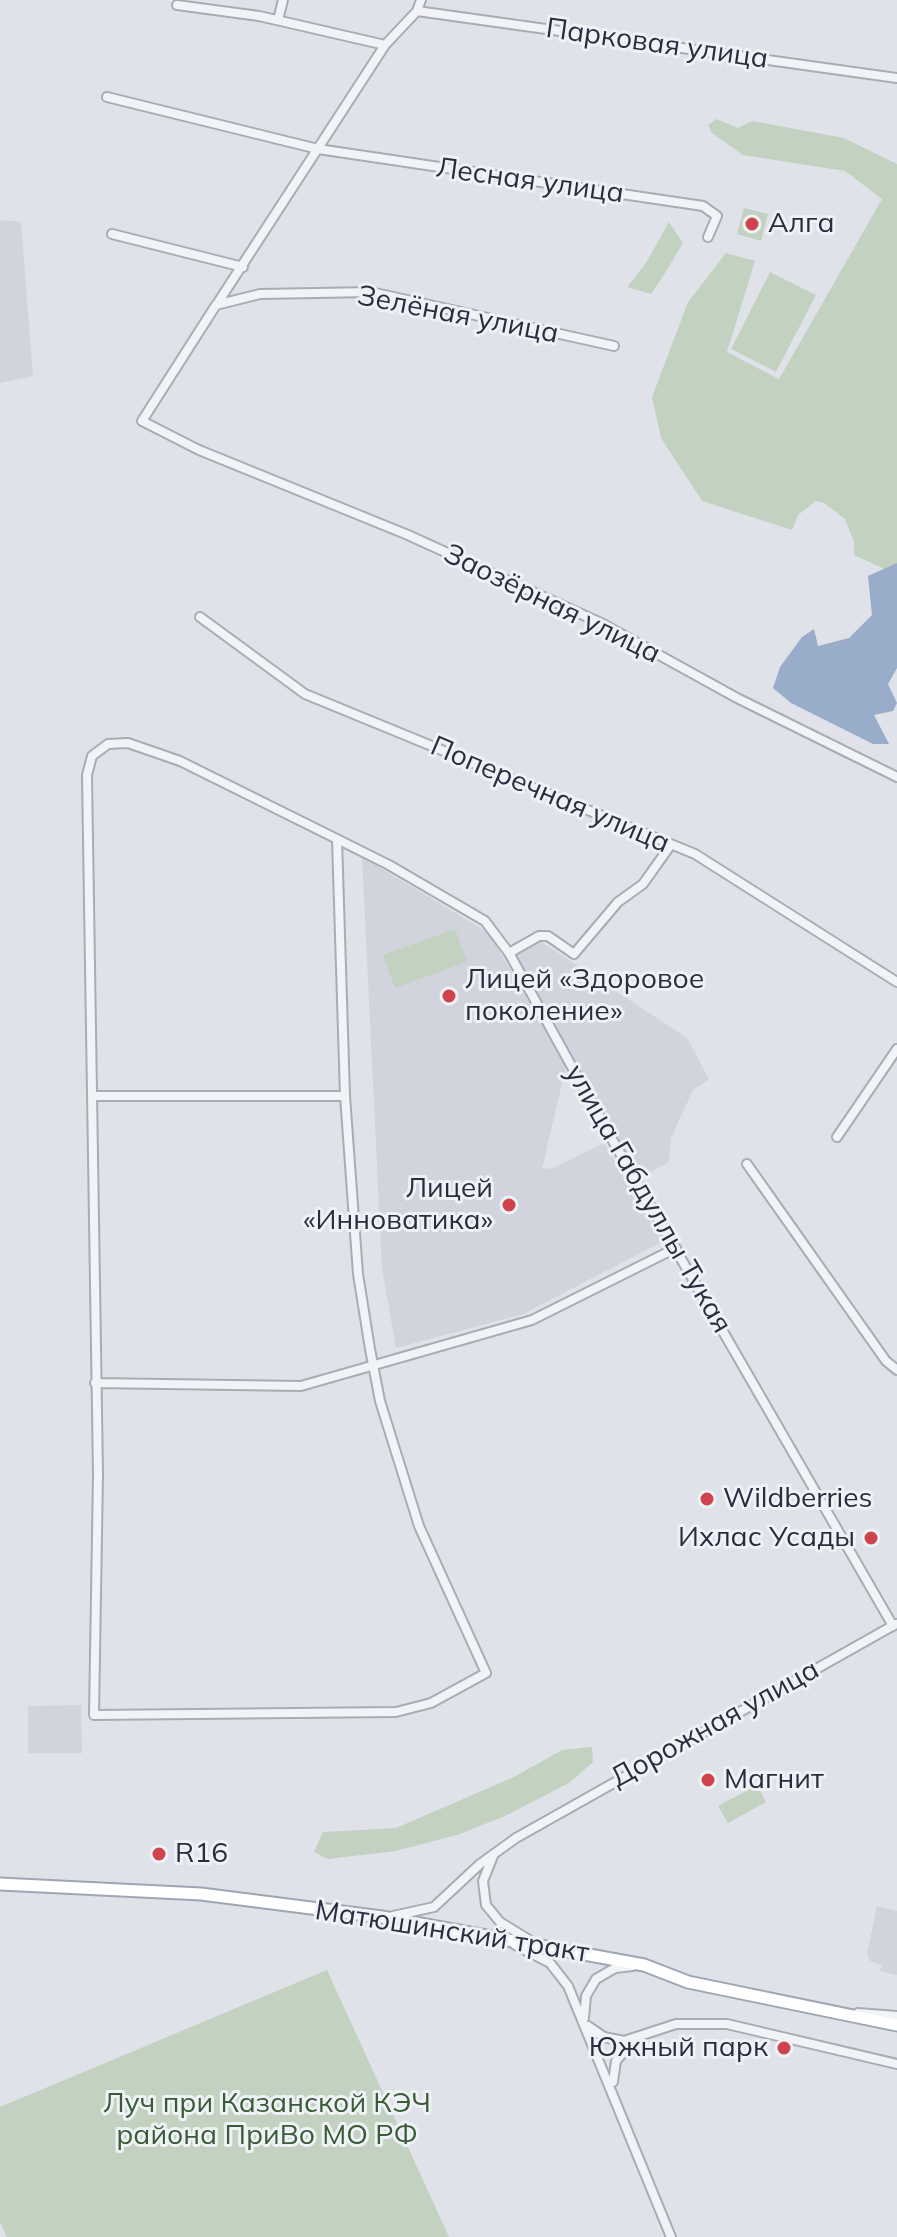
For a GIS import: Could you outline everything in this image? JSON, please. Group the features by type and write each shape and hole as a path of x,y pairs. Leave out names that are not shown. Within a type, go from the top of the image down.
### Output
{"main road":[{"name":"Матюшинский тракт","path":"0,1884 201,1894 382,1917 644,1965 688,1982 847,2012 897,2025"}],"street":[{"path":"278,20 283,0"},
{"path":"216,305 385,45 417,11 421,0"},
{"path":"177,5 278,20 385,45"},
{"name":"Парковая улица","path":"417,11 897,78"},
{"path":"107,97 318,149"},
{"name":"Лесная улица","path":"318,149 703,206 717,216 708,237"},
{"path":"112,234 243,267"},
{"name":"Зелёная улица","path":"216,305 260,294 371,292 614,346"},
{"name":"Заозёрная улица","path":"216,305 142,421 199,450 408,535 603,624 737,698 897,777"},
{"name":"Поперечная улица","path":"200,617 305,694 695,854 897,982"},
{"name":"улица Габдуллы Тукая","path":"94,1096 87,775 92,756 108,744 128,743 154,750 337,839 485,921 509,953 895,1625"},
{"path":"337,839 345,1096 358,1274 373,1367 380,1401 419,1526 486,1673 431,1703 396,1712 94,1715 98,1474 94,1096 345,1096"},
{"path":"509,953 539,936 548,936 574,954 618,902 643,884 670,846"},
{"path":"837,1137 897,1049"},
{"path":"747,1164 886,1361 897,1370"},
{"path":"95,1383 301,1386 532,1320 676,1248"},
{"name":"Дорожная улица","path":"382,1917 434,1907 494,1854 535,1827 612,1780 895,1625"},
{"path":"494,1854 483,1881 486,1905 500,1922 535,1944"},
{"path":"500,1938 541,1957 557,1970 613,2089 671,2237"},
{"path":"584,2023 586,1996 596,1979 615,1968 644,1965"},
{"path":"847,2012 897,2016"},
{"path":"584,2023 604,2037 635,2039 676,2024 710,2022 897,2064"},
{"path":"613,2089 616,2061 635,2039"}],"shaded area":[{"path":"0,220 21,222 33,376 0,383"},
{"path":"362,857 489,933 566,1066 542,1169 553,1168 604,1143 662,1242 523,1314 396,1348 382,1269"},
{"path":"540,941 687,1038 709,1079 693,1090 671,1138 669,1162 640,1178 515,955"},
{"path":"81,1705 82,1753 28,1753 28,1706"},
{"path":"877,1906 897,1911 897,1975 880,1971 882,1965 870,1961 867,1954"}],"green space":[{"path":"716,119 738,128 752,121 844,138 897,164 897,570 893,573 854,555 854,542 845,519 824,503 816,501 798,515 792,530 702,501 661,438 652,397 688,302 726,253 755,261 727,352 779,379 882,199 845,171 743,155 712,133 708,125"},
{"name":"Алга","path":"744,208 768,214 761,241 737,234"},
{"path":"669,222 683,243 667,270 651,294 627,287 646,263"},
{"path":"770,272 816,295 776,372 731,349"},
{"path":"455,929 467,962 395,988 383,955"},
{"path":"592,1747 593,1762 569,1783 505,1816 457,1835 395,1851 328,1859 314,1852 323,1832 396,1828 514,1777 562,1750"},
{"path":"757,1785 766,1802 728,1823 718,1806"},
{"name":"Луч при Казанской КЭЧ района ПриВо МО РФ","path":"327,1970 449,2237 7,2237 0,2222 0,2107"}],"water":[{"path":"897,563 897,668 888,684 897,703 893,711 874,715 889,744 873,744 791,703 773,688 780,667 802,637 814,629 818,646 849,638 872,615 868,576"}],"place":[{"name":"Алга","path":"752,224"},
{"name":"Лицей «Здоровое поколение»","path":"449,996"},
{"name":"Лицей «Инноватика»","path":"509,1205"},
{"name":"Wildberries","path":"707,1499"},
{"name":"Ихлас Усады","path":"871,1538"},
{"name":"Магнит","path":"708,1780"},
{"name":"R16","path":"159,1854"},
{"name":"Южный парк","path":"784,2048"}]}
